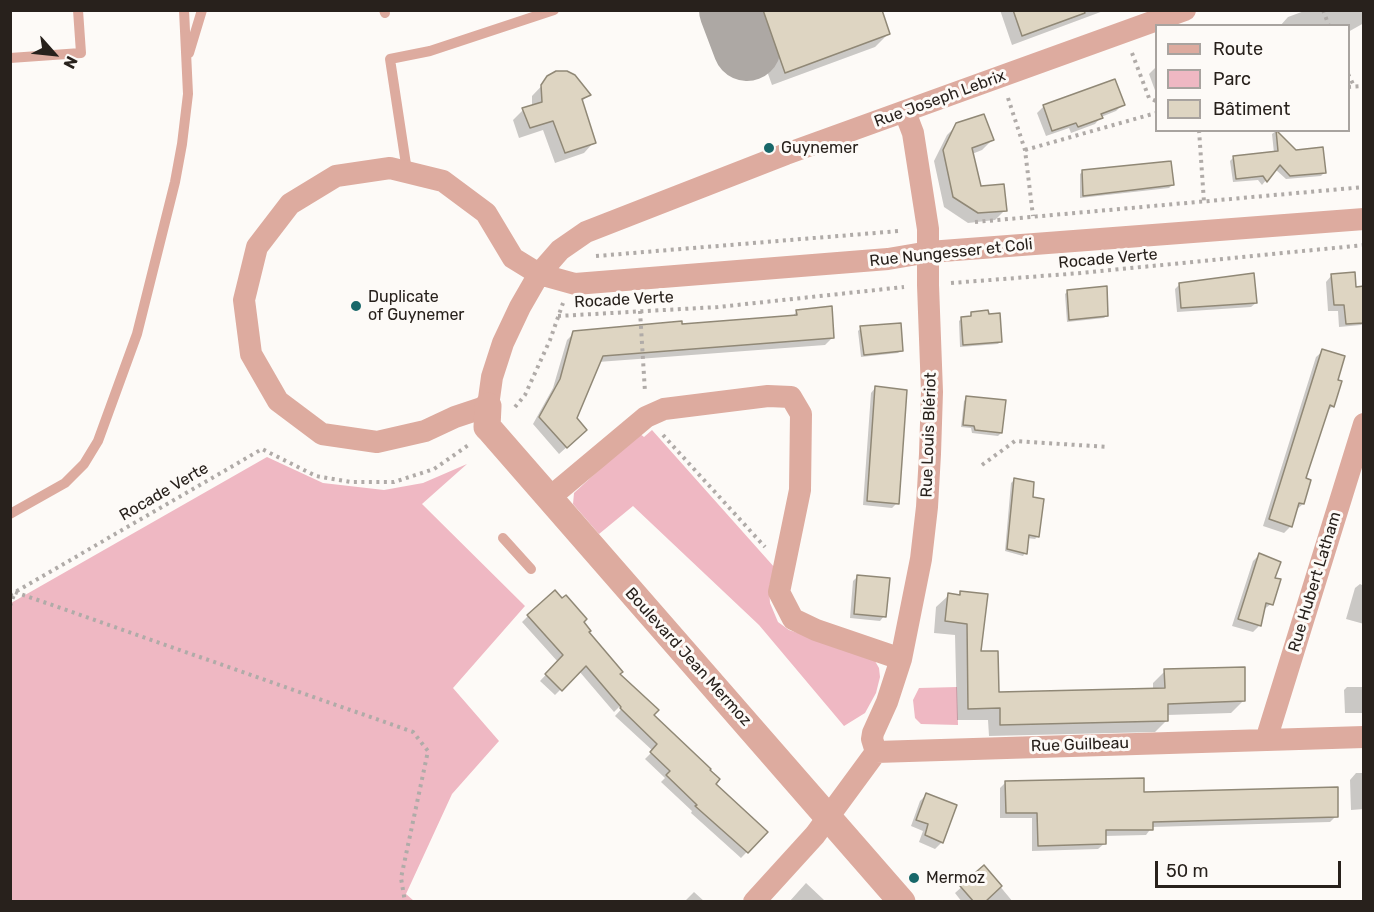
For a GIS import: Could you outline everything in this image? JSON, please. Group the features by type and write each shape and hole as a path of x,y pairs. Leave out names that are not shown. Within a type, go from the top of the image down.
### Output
{"street":[{"name":"Rue Joseph Lebrix","path":"489,419 492,377 520,307 539,274 561,250 586,232 786,154 1185,10"},
{"name":"Rue Louis Blériot","path":"876,752 872,739 873,733 887,702 901,659 921,559 927,507 932,392 928,228 913,133 905,112"},
{"name":"Rue Nungesser et Coli","path":"489,419 455,417 426,431 377,442 322,434 278,401 251,354 244,300 257,248 290,204 336,176 390,168 443,181 486,213 513,258 539,274 575,284 894,259 929,252 1364,219"},
{"path":"548,499 646,417 664,409 768,396 791,397 801,414 800,490 779,592 793,619 816,630 901,659"},
{"name":"Boulevard Jean Mermoz","path":"489,419 548,499 829,816 902,902"},
{"name":"Rue Hubert Latham","path":"1266,740 1364,424"},
{"name":"Rue Guilbeau","path":"876,752 1364,737"},
{"path":"754,902 815,835 876,752"}],"lane":[{"path":"10,58 81,53 78,10"},
{"path":"10,514 65,483 84,464 98,441 136,334 175,182 182,144 188,94 184,10"},
{"path":"186,61 202,10"},
{"path":"407,171 390,59 430,51 554,10"},
{"path":"503,538 531,569"}],"path":[{"path":"1124,33 1149,98 1155,101"},
{"path":"1002,77 1025,150 1033,216"},
{"path":"1351,87 1364,86"},
{"path":"1025,150 1155,113"},
{"path":"1199,132 1204,201"},
{"name":"Rocade Verte","path":"13,594 262,449 316,476 351,482 394,482 434,469 489,419 503,421 525,395 550,340 558,316 718,307 928,289 1364,245"},
{"path":"640,311 646,417 783,567"},
{"path":"982,465 1015,441 1108,447"},
{"path":"10,606 13,594 413,732 429,751 401,878 405,902"}],"green space":[{"path":"652,430 775,568 769,587 770,603 778,622 789,630 875,661 880,677 876,693 865,713 844,726 759,625 633,506 599,534 573,504 574,493 639,433 644,437"},
{"path":"267,457 323,483 384,490 423,483 467,464 422,504 525,606 453,688 499,741 452,794 406,894 414,901 11,901 11,603"},
{"path":"957,687 958,725 921,724 915,718 913,700 919,688"}],"building":[{"path":"763,10 882,10 890,34 785,73"},
{"path":"1013,10 1084,10 1085,13 1022,36"},
{"path":"556,71 567,71 575,75 591,95 582,99 596,143 565,153 553,121 530,128 522,108 542,102 541,85 547,76"},
{"path":"1115,79 1125,105 1101,114 1103,118 1078,127 1076,123 1052,131 1043,105"},
{"path":"984,114 994,140 972,148 981,186 1004,184 1007,211 978,213 953,197 943,150 956,123"},
{"path":"1276,132 1296,150 1323,147 1326,173 1290,176 1280,165 1267,182 1263,176 1236,179 1233,156 1278,151"},
{"path":"1171,161 1174,185 1083,196 1082,170"},
{"path":"1355,272 1356,287 1364,286 1364,323 1346,324 1344,305 1334,305 1331,274"},
{"path":"1254,273 1257,303 1181,308 1179,283"},
{"path":"1107,286 1108,316 1069,320 1067,290"},
{"path":"832,306 834,338 603,356 577,418 587,430 567,448 539,417 560,379 573,331 682,321 682,324 797,315 796,310"},
{"path":"988,310 989,314 1000,313 1002,342 963,345 961,317 971,316 971,312"},
{"path":"901,323 903,351 864,355 860,326"},
{"path":"1322,349 1345,356 1338,380 1342,381 1334,407 1330,405 1306,478 1311,480 1304,504 1299,503 1292,527 1269,519"},
{"path":"875,386 907,390 899,504 867,501"},
{"path":"966,396 1006,400 1002,433 975,430 974,426 963,425"},
{"path":"1014,478 1034,482 1033,497 1044,499 1039,537 1029,535 1027,554 1007,549"},
{"path":"1259,553 1281,562 1275,578 1281,579 1273,605 1266,603 1261,626 1238,619"},
{"path":"857,575 890,578 886,617 854,614"},
{"path":"555,590 562,598 566,595 587,619 584,622 591,631 589,632 623,672 620,674 659,710 654,715 720,779 716,784 768,832 748,853 695,806 697,805 666,775 670,771 650,752 657,744 620,708 586,666 562,691 545,674 563,655 527,615"},
{"path":"960,591 988,594 981,651 998,651 999,692 1165,688 1164,669 1245,667 1245,701 1168,704 1168,721 1000,725 1000,708 968,709 967,624 945,621 948,593 960,595"},
{"path":"1144,778 1144,792 1338,787 1338,817 1153,822 1153,830 1106,830 1106,844 1038,846 1037,813 1006,813 1005,781"},
{"path":"926,793 957,805 943,843 925,835 928,824 916,820"},
{"path":"984,865 1002,886 985,902 974,902 960,886"}],"taxiway":[{"path":"733,10 747,47"}],"place":[{"name":"Guynemer","path":"769,148"},
{"name":"Duplicate of Guynemer","path":"356,306"},
{"name":"Mermoz","path":"914,878"}]}
